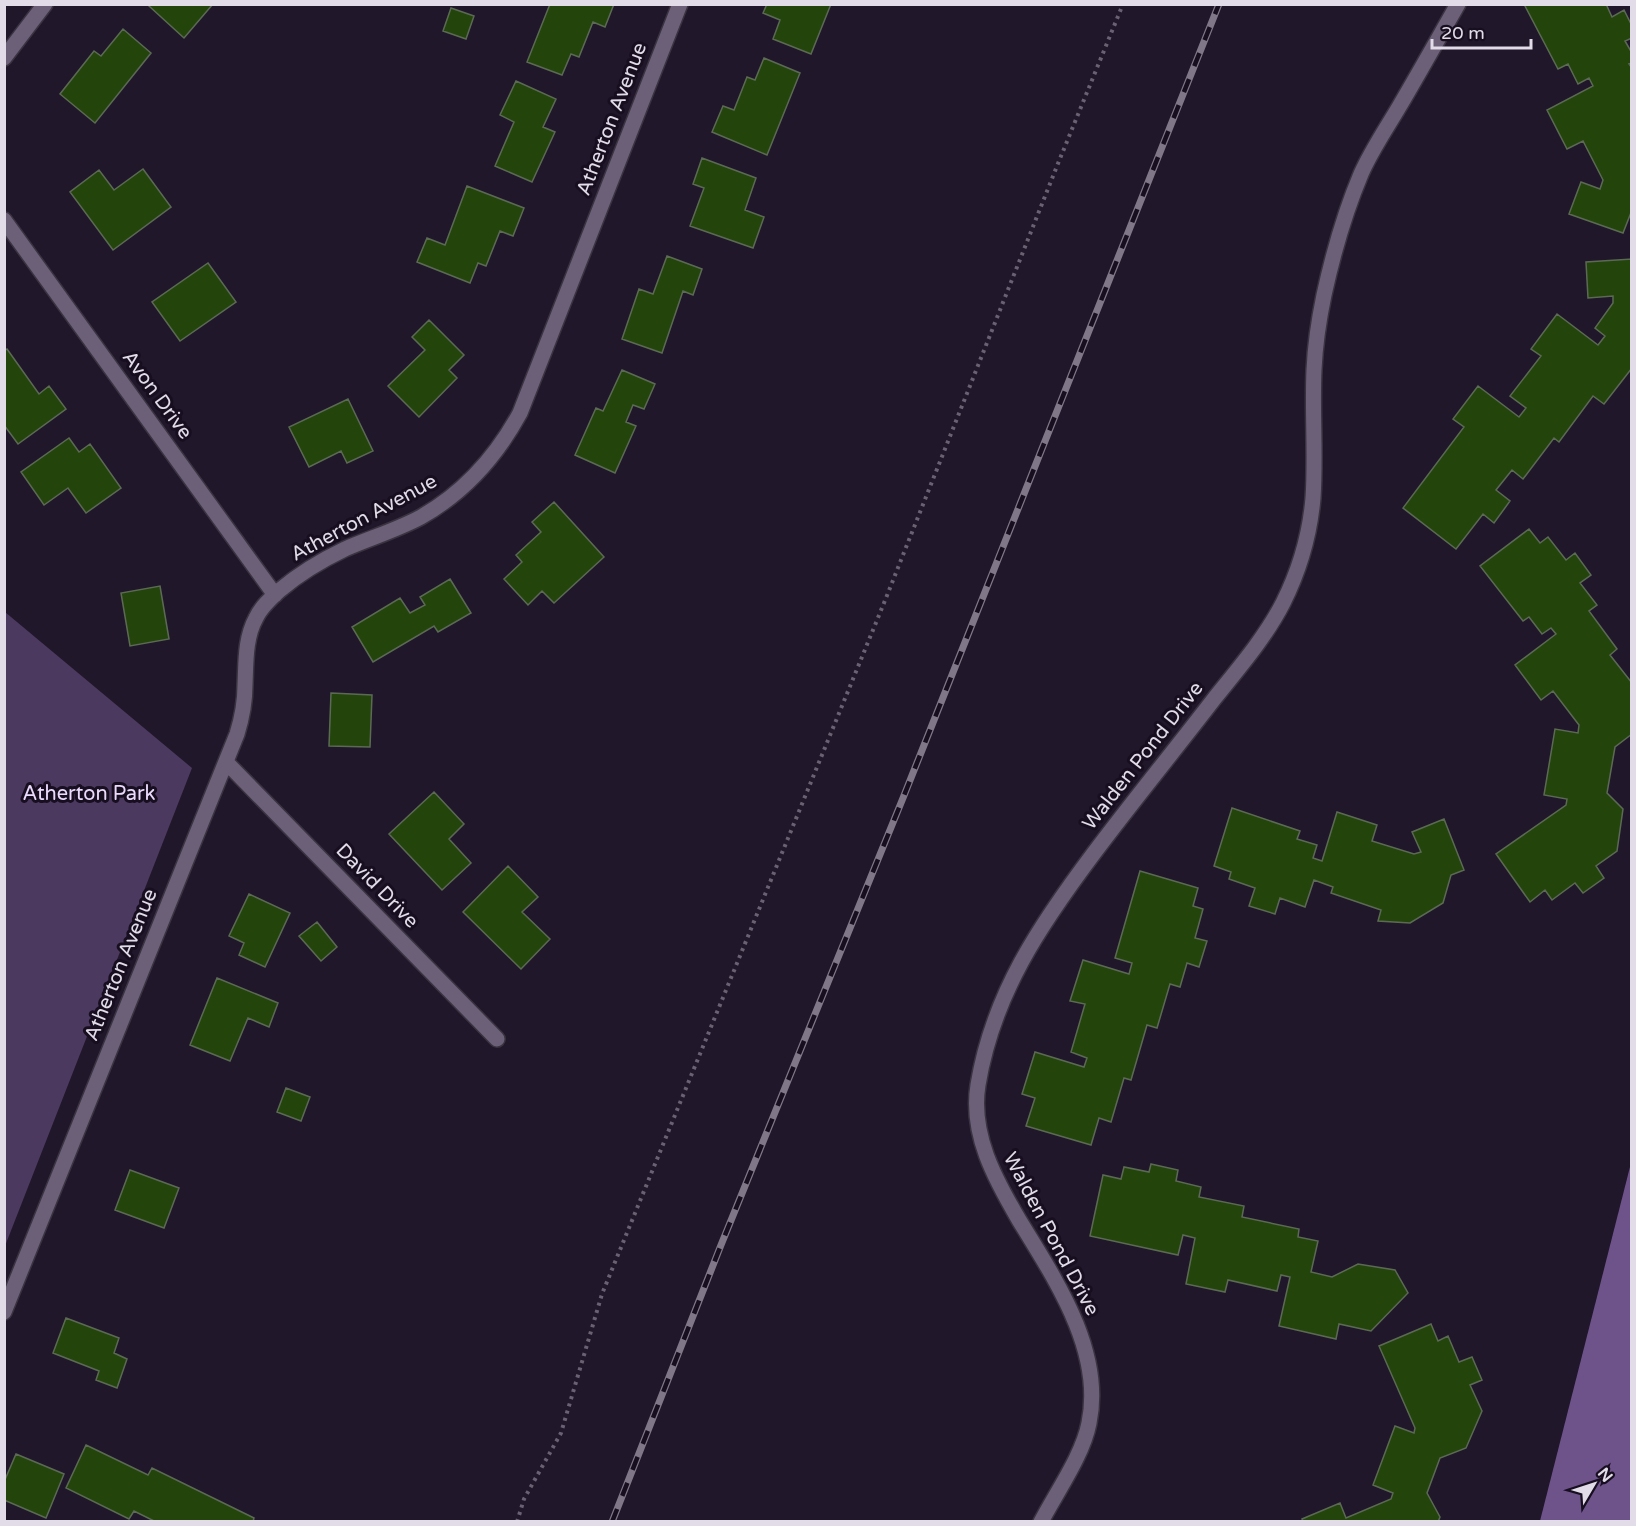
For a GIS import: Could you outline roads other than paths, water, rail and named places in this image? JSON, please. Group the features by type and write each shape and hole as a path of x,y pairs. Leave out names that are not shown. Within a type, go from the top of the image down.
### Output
{"street":[{"path":"4,58 45,4"},
{"name":"Atherton Avenue","path":"4,1312 242,718 244,667 249,636 255,619 262,608 290,582 324,560 404,525 438,506 468,483 498,450 520,413 680,4"},
{"name":"Walden Pond Drive","path":"1041,1521 1080,1450 1089,1424 1092,1397 1088,1360 1076,1324 1058,1284 1003,1192 986,1155 976,1121 977,1089 985,1053 996,1016 1027,948 1066,890 1109,833 1256,646 1283,603 1302,554 1309,527 1313,496 1314,368 1324,297 1342,227 1363,171 1458,4"},
{"name":"Avon Drive","path":"4,220 275,595"},
{"name":"David Drive","path":"226,762 497,1040"}],"railway":[{"path":"612,1522 1219,4"}],"park label":[{"name":"Atherton Park","path":"89,794"}]}
